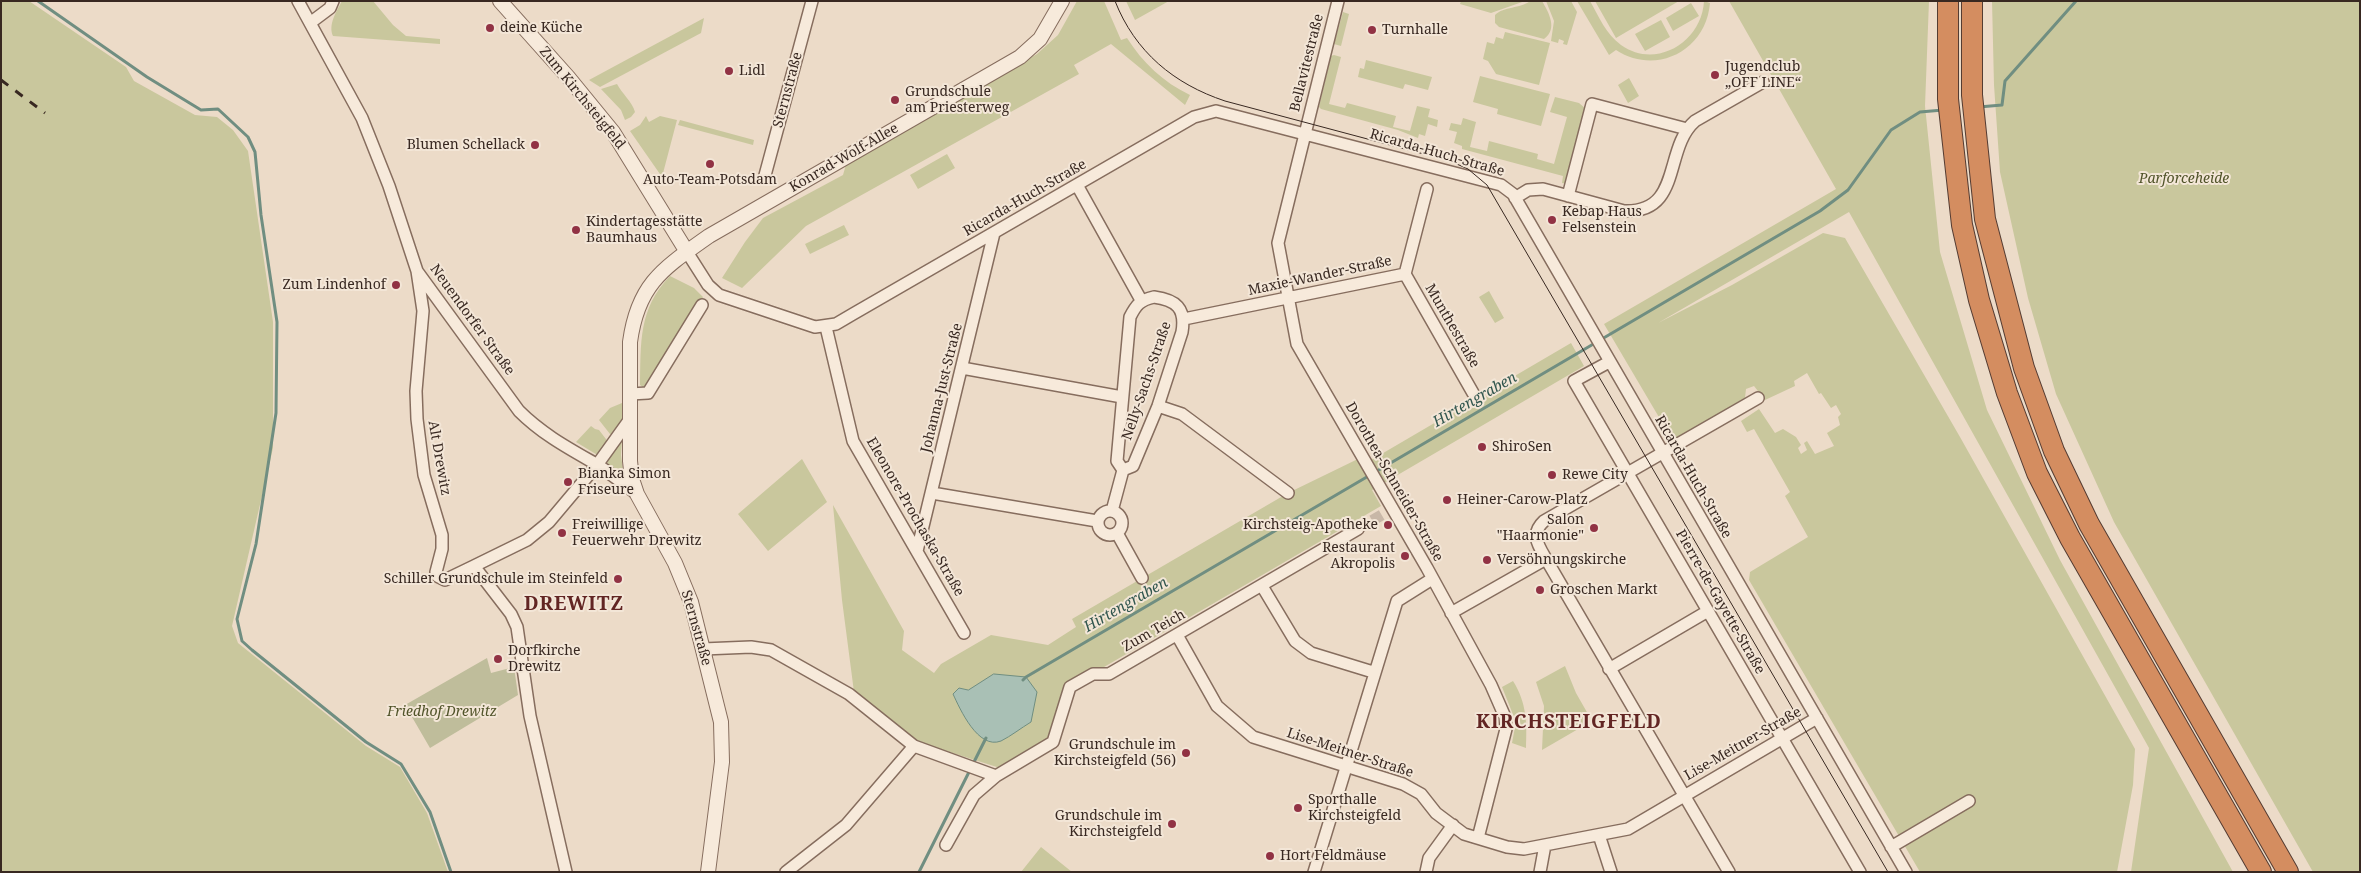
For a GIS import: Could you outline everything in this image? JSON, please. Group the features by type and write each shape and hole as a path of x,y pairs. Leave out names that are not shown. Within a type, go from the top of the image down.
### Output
{"highway":[{"path":"1948,1 1948,99 1962,225 1980,300 2007,393 2037,473 2070,538 2261,872"},
{"path":"1972,1 1972,95 1988,229 2024,368 2054,451 2089,524 2288,872"}],"street":[{"name":"Neuendorfer Straße","path":"298,1 362,118 389,186 418,271 519,411 550,439 597,465 637,494"},
{"path":"310,23 330,8 333,1"},
{"name":"Zum Kirchsteigfeld","path":"500,1 614,132 687,252"},
{"name":"Sternstraße","path":"764,179 812,1"},
{"name":"Konrad-Wolf-Allee","path":"687,252 709,236 1020,57 1040,39 1062,1"},
{"name":"Bellavitestraße","path":"1305,133 1338,1"},
{"path":"1515,198 1528,190 1538,188 1624,211 1637,210 1649,206 1665,190 1681,139 1687,129 1695,121 1763,82"},
{"path":"1568,196 1592,104 1687,129"},
{"name":"Ricarda-Huch-Straße","path":"826,327 853,314 1205,112 1227,112 1501,185 1510,191 1515,198 1906,872"},
{"name":"Dorothea-Schneider-Straße","path":"1305,133 1278,243 1300,350 1379,485 1389,511 1432,579 1491,685 1506,717 1506,729 1478,838"},
{"path":"1077,185 1141,300"},
{"name":"Maxie-Wander-Straße","path":"1184,319 1405,274 1427,189"},
{"name":"Johanna-Just-Straße","path":"917,551 994,233"},
{"path":"687,252 706,282 719,295 805,325 826,327"},
{"name":"Sternstraße","path":"687,252 668,266 649,286 639,302 633,323 630,342 630,461 637,494 682,578 691,602 721,722 723,744 708,872"},
{"name":"Alt Drewitz","path":"418,271 423,311 416,391 417,419 424,475 442,535 442,549 436,572 437,576 444,580 515,547 538,532 559,511 597,465 630,419"},
{"name":"Munthestraße","path":"1405,274 1473,393"},
{"name":"Nelly-Sachs-Straße","path":"1112,510 1124,470 1133,466 1158,406 1184,319 1180,309 1173,302 1154,297 1141,300 1134,308 1130,317 1117,461 1124,470"},
{"path":"630,394 648,393 702,305"},
{"name":"Eleonore-Prochaska-Straße","path":"826,327 853,441 964,633"},
{"name":"Pierre-de-Gayette-Straße","path":"1606,357 1574,381 1782,738 1855,870"},
{"path":"962,368 1122,397"},
{"path":"1729,872 1609,669 1538,545 1535,536 1537,528 1544,521 1758,398"},
{"path":"1158,406 1182,414 1288,493"},
{"path":"932,492 1098,521"},
{"path":"1112,510 1120,515 1122,528 1117,534 1104,534 1098,528 1098,521 1104,512 1112,510"},
{"name":"Zum Teich","path":"946,845 974,795 990,774 1053,742 1070,687 1093,674 1109,674 1358,529"},
{"path":"1117,534 1142,578"},
{"path":"1451,613 1546,559"},
{"path":"474,566 511,614 517,627 530,716 566,872"},
{"path":"1314,872 1397,601 1432,579"},
{"path":"1262,586 1295,641 1311,653 1374,672"},
{"path":"1609,669 1708,611"},
{"name":"Lise-Meitner-Straße","path":"1177,635 1217,706 1253,737 1412,788 1421,794 1436,813 1464,834 1516,849 1628,829 1817,718"},
{"path":"703,649 751,647 771,650 849,694 914,746 990,774"},
{"path":"786,872 846,825 914,746"},
{"path":"1891,847 1969,801"},
{"path":"1426,872 1429,858 1453,826"},
{"path":"1600,835 1611,872"},
{"path":"1540,872 1546,845"}],"green space":[{"path":"1,1 29,1 126,67 134,81 195,115 217,117 233,130 248,151 273,322 273,448 232,626 238,643 366,746 400,767 427,813 448,872 1,872"},
{"path":"342,1 373,1 393,25 406,36 440,39 440,44 333,36 332,23"},
{"path":"1077,1 1104,1 1121,40 1127,38 1154,71 1190,95 1185,105 1111,44 1074,65 1079,74 806,226 742,288 722,278 763,218 843,175 847,161 1037,54 1058,35"},
{"path":"1126,1 1169,1 1135,20"},
{"path":"1461,1 1525,1 1491,13 1460,4"},
{"path":"1530,1 1542,1 1551,21 1551,31 1544,39 1499,27 1495,23 1495,15 1499,12"},
{"path":"1546,1 1571,1 1577,12 1567,45 1563,44 1564,41 1559,39 1558,43 1551,41 1554,21"},
{"path":"1577,1 1590,1 1607,30 1621,45 1635,52 1648,54 1662,53 1675,48 1686,40 1695,29 1701,16 1704,1 1710,3 1706,20 1699,34 1689,46 1676,54 1662,59 1647,60 1631,57 1616,50 1609,55"},
{"path":"1595,1 1679,1 1616,38"},
{"path":"1729,1 1929,1 1925,106 1940,252 1987,410 2060,560 2233,872 2131,872 2149,748 1849,212 1658,323 1732,285 1823,233 1845,238 1960,437 2135,749 2133,785 2117,872 1920,872 1749,580 1750,572 1808,537 1785,496 1790,492 1754,429 1747,432 1741,421 1759,409 1775,433 1783,429 1796,437 1801,445 1798,448 1801,454 1807,450 1804,443 1807,441 1815,454 1834,446 1827,433 1840,425 1838,417 1841,414 1836,405 1831,408 1821,393 1819,394 1807,373 1794,381 1795,386 1765,400 1754,386 1746,389 1745,398 1673,441 1604,324 1836,189"},
{"name":"Parforceheide","path":"1992,1 2360,1 2360,872 2313,872 2114,522 2056,394 2028,298 2000,172 1994,85"},
{"path":"1691,3 1699,16 1673,31 1666,18"},
{"path":"1343,12 1349,14 1341,46 1334,44"},
{"path":"704,18 701,33 600,87 589,80"},
{"path":"1661,20 1670,37 1645,51 1635,34"},
{"path":"1505,32 1550,43 1539,85 1496,74 1488,61 1483,59 1487,42 1494,44 1496,37 1503,39"},
{"path":"1331,56 1341,57 1329,104 1345,108 1347,103 1396,116 1393,127 1410,131 1417,106 1430,109 1428,117 1438,120 1437,127 1428,124 1425,136 1419,134 1418,138 1398,130 1321,109 1319,107"},
{"path":"1366,60 1432,77 1428,90 1405,84 1403,89 1358,77 1360,68 1364,69"},
{"path":"1480,76 1550,94 1541,126 1497,114 1498,109 1473,102"},
{"path":"1629,78 1639,96 1628,103 1618,85"},
{"path":"617,84 632,104 635,112 625,120 621,110 601,89"},
{"path":"1555,97 1579,103 1586,109 1566,184 1562,183 1563,176 1462,149 1462,146 1454,143 1457,132 1449,130 1451,123 1461,125 1463,118 1476,122 1470,147 1487,151 1489,141 1538,154 1537,159 1554,164 1567,117 1550,112"},
{"path":"646,116 649,122 660,116 677,120 662,177 630,131 640,125"},
{"path":"680,120 754,140 753,145 678,125"},
{"path":"947,154 955,168 918,189 910,175"},
{"path":"844,225 849,235 810,254 805,244"},
{"path":"670,276 694,288 703,297 647,390 640,385 643,327 652,301"},
{"path":"1489,291 1504,318 1495,323 1479,297"},
{"path":"1571,343 1584,366 1372,490 1381,506 1104,667 1084,673 1065,686 1048,739 1000,768 918,742 854,692 842,600 833,505 904,631 902,650 934,673 941,664 991,635 1048,645 1076,627 1072,619 1288,493 1362,457 1373,459"},
{"path":"622,403 622,423 614,435 610,434 599,420 610,408"},
{"path":"591,426 599,430 609,443 599,456 576,442"},
{"path":"622,439 621,455 624,478 607,463 610,454"},
{"path":"802,459 827,502 768,551 738,514"},
{"name":"Friedhof Drewitz","path":"487,658 491,673 514,667 518,695 430,748 405,705"},
{"path":"1565,666 1576,693 1592,721 1542,750 1544,706 1536,682"},
{"path":"1513,681 1524,706 1526,748 1512,743 1516,722 1502,687"},
{"path":"1041,847 1072,872 1021,872"}],"shaded area":[{"path":"994,674 1026,677 1037,692 1031,722 1001,741 993,742 985,740 971,726 953,694 959,688 968,690"}],"waterway":[{"path":"38,1 147,77 201,110 218,109 248,137 255,152 261,215 277,322 276,413 256,544 237,619 242,641 366,742 401,764 430,812 451,872"},
{"name":"Hirtengraben","path":"1979,107 2002,105 2005,81 2076,1"},
{"name":"Hirtengraben","path":"1023,680 1820,211 1848,190 1891,130 1920,112 1943,110"},
{"name":"Hirtengraben","path":"973,764 986,738"},
{"name":"Hirtengraben","path":"919,872 970,770"}],"tunnel":[{"path":"1358,529 1385,513"}],"tram line":[{"path":"1115,1 1133,36 1145,51 1173,75 1206,94 1225,101 1450,161 1468,169 1487,185 1888,872"}],"railway":[{"path":"1,80 45,113"}],"place":[{"name":"deine Küche","path":"490,28"},
{"name":"Turnhalle","path":"1372,30"},
{"name":"Lidl","path":"729,71"},
{"name":"Jugendclub „OFF LINE“","path":"1715,75"},
{"name":"Grundschule am Priesterweg","path":"895,100"},
{"name":"Blumen Schellack","path":"535,145"},
{"name":"Auto-Team-Potsdam","path":"710,164"},
{"name":"Kebap Haus Felsenstein","path":"1552,220"},
{"name":"Kindertagesstätte Baumhaus","path":"576,230"},
{"name":"Zum Lindenhof","path":"396,285"},
{"name":"ShiroSen","path":"1482,447"},
{"name":"Rewe City","path":"1552,475"},
{"name":"Bianka Simon Friseure","path":"568,482"},
{"name":"Heiner-Carow-Platz","path":"1447,500"},
{"name":"Kirchsteig-Apotheke","path":"1388,525"},
{"name":"Salon \"Haarmonie\"","path":"1594,528"},
{"name":"Freiwillige Feuerwehr Drewitz","path":"562,533"},
{"name":"Restaurant Akropolis","path":"1405,556"},
{"name":"Versöhnungskirche","path":"1487,560"},
{"name":"Schiller Grundschule im Steinfeld","path":"618,579"},
{"name":"Groschen Markt","path":"1540,590"},
{"name":"Dorfkirche Drewitz","path":"498,659"},
{"name":"Grundschule im Kirchsteigfeld (56)","path":"1186,753"},
{"name":"Sporthalle Kirchsteigfeld","path":"1298,808"},
{"name":"Grundschule im Kirchsteigfeld","path":"1172,824"},
{"name":"Hort Feldmäuse","path":"1270,856"}],"district":[{"name":"DREWITZ","path":"574,605"},
{"name":"KIRCHSTEIGFELD","path":"1569,723"}]}
